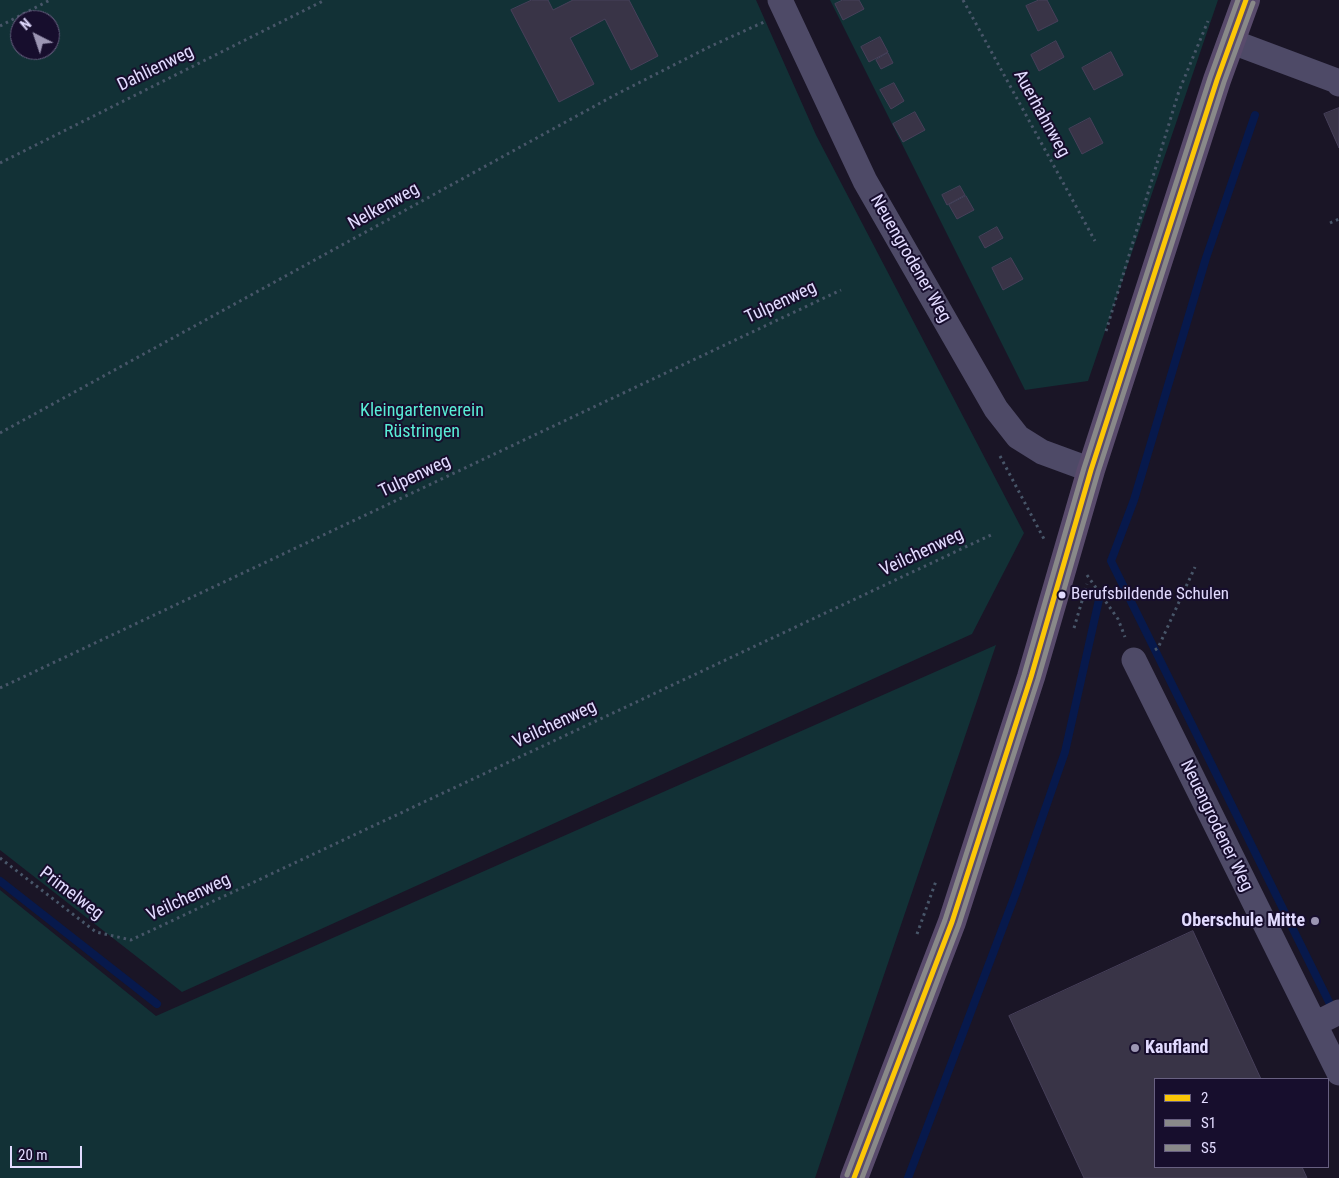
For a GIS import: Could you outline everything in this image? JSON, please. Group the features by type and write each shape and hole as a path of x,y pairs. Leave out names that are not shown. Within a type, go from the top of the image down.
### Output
{"main road":[{"path":"854,1178 952,922 1031,677 1091,470 1230,41 1246,0"}],"street":[{"name":"Neuengrodener Weg","path":"783,6 866,181 996,409 1018,437 1042,452 1091,470"},
{"path":"1230,41 1338,82"},
{"name":"Neuengrodener Weg","path":"1133,658 1339,1073"},
{"path":"1315,1024 1339,1012"}],"path":[{"path":"0,26 50,0"},
{"name":"Dahlienweg","path":"0,162 325,0"},
{"name":"Auerhahnweg","path":"963,0 1094,241"},
{"name":"Nelkenweg","path":"0,433 613,96 711,46 783,6"},
{"path":"1330,223 1339,219"},
{"name":"Tulpenweg","path":"0,688 841,290"},
{"name":"Veilchenweg","path":"131,940 991,535"},
{"path":"1089,576 1118,619 1133,658 1158,648 1195,567"},
{"name":"Primelweg","path":"0,858 96,932 131,940"}],"green space":[{"name":"Kleingartenverein Rüstringen","path":"0,0 756,0 816,135 1024,533 972,634 182,992 0,850"},
{"path":"830,0 1218,0 1088,381 1025,390"},
{"path":"996,645 815,1178 0,1178 0,890 156,1016"}],"building":[{"path":"532,0 548,0 553,10 573,0 629,0 658,56 631,70 605,19 570,38 594,84 559,102 511,10"},
{"path":"843,0 859,0 864,9 843,20 835,4"},
{"path":"1039,0 1047,0 1058,21 1038,31 1026,6"},
{"path":"880,37 888,52 869,62 861,47"},
{"path":"1056,41 1064,57 1039,71 1031,55"},
{"path":"1111,52 1123,75 1094,90 1082,68"},
{"path":"888,53 893,63 881,69 876,60"},
{"path":"894,83 904,101 891,109 880,90"},
{"path":"1339,108 1339,148 1324,114"},
{"path":"915,112 925,130 903,142 893,124"},
{"path":"1090,118 1103,143 1082,154 1069,129"},
{"path":"960,186 965,195 947,205 942,195"},
{"path":"966,196 974,210 957,219 949,205"},
{"path":"997,227 1003,238 985,248 979,237"},
{"path":"1011,258 1023,279 1003,290 992,268"},
{"name":"Kaufland","path":"1193,931 1261,1078 1154,1078 1154,1168 1302,1168 1307,1178 1084,1178 1009,1016"}],"waterway":[{"path":"1255,115 1206,258 1134,500 1111,561 1334,1012"},
{"path":"908,1178 1017,890 1065,752 1100,595"},
{"path":"0,881 157,1004"}],"transit line":[{"name":"S5","path":"847,1175 945,920 1024,675 1084,468 1210,78 1238,0"},
{"name":"2","path":"854,1178 952,922 1031,677 1091,470 1217,80 1246,0"},
{"name":"S1","path":"862,1178 959,924 1038,679 1098,472 1224,82 1253,3"}],"place":[{"name":"Berufsbildende Schulen","path":"1062,595"},
{"name":"Oberschule Mitte","path":"1315,921"},
{"name":"Kaufland","path":"1135,1048"}]}
